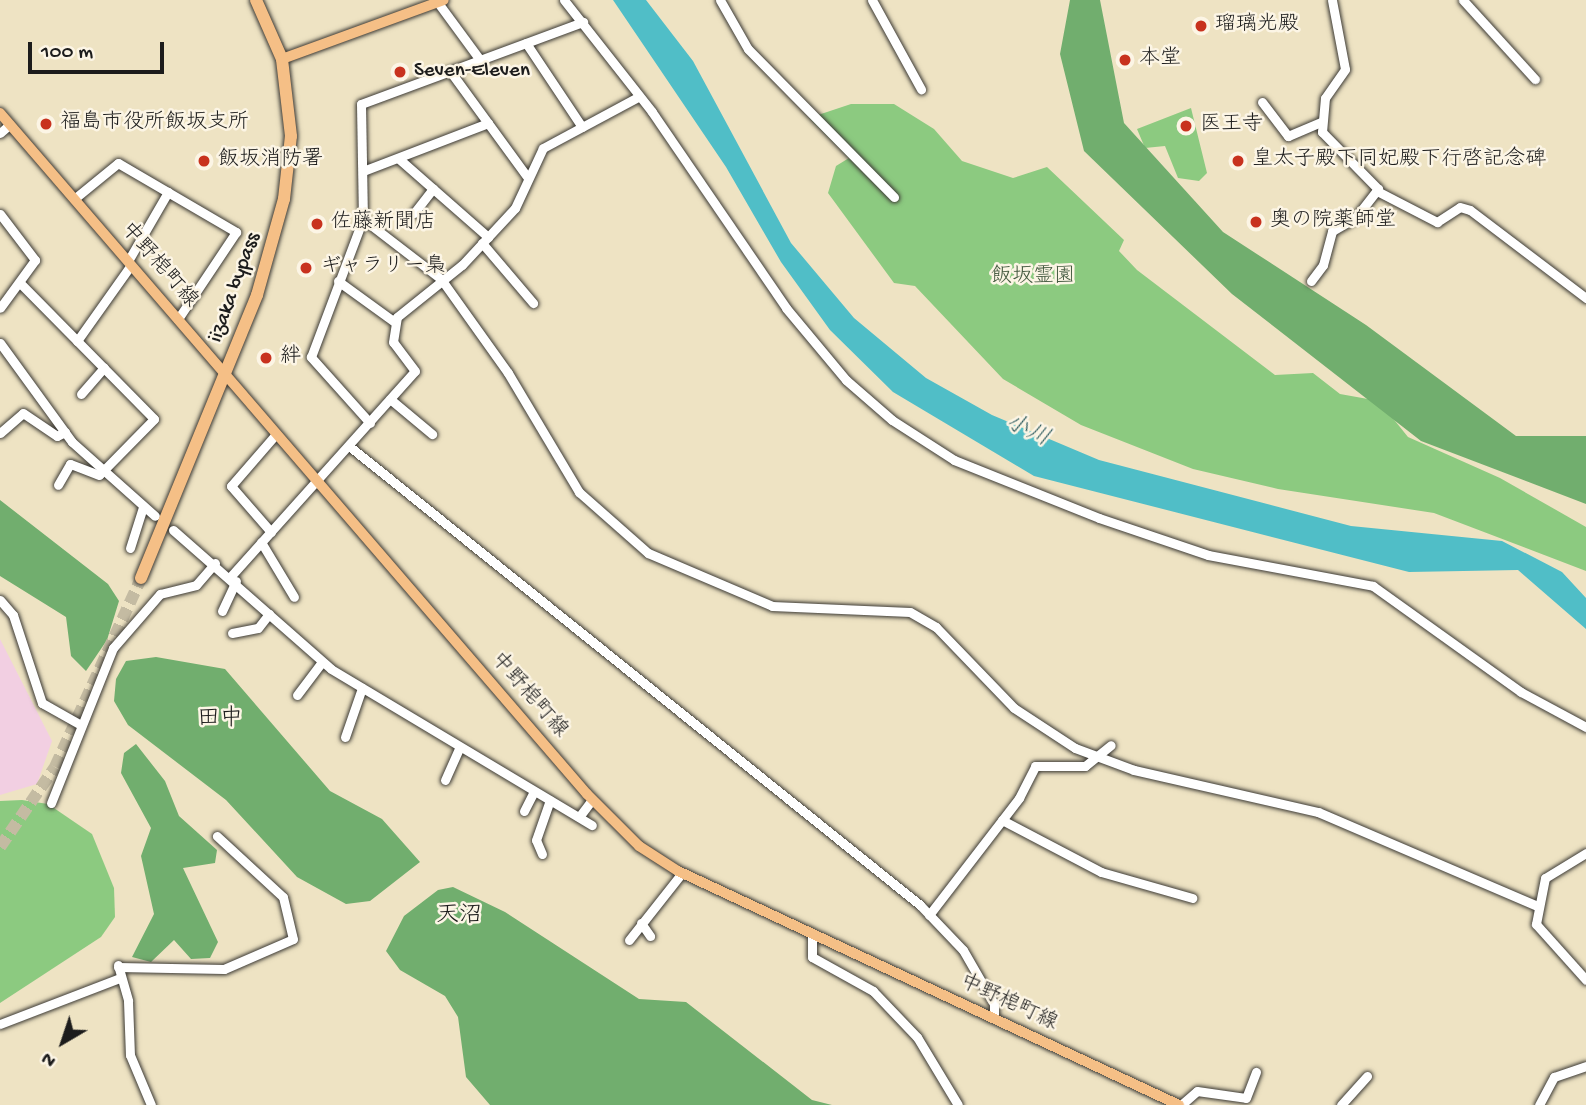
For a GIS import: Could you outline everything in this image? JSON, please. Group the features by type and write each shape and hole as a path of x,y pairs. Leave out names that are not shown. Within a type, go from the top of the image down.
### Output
{"highway":[{"name":"iizaka bypass","path":"141,578 273,250 284,199 290,136 282,59 256,0"}],"main road":[{"path":"282,59 439,1"},
{"name":"中野梍町線","path":"0,113 592,800 639,846 682,873 1180,1105"}],"street":[{"path":"564,0 638,97 811,339 869,402 914,436 1027,492 1208,555 1374,586 1521,692 1586,727"},
{"path":"720,0 748,50 894,197"},
{"path":"872,0 921,89"},
{"path":"1332,0 1345,72 1325,99 1321,122 1326,139 1373,178 1377,191 1437,222 1460,207 1471,210 1586,298"},
{"path":"1463,0 1535,79"},
{"path":"439,1 480,60"},
{"path":"370,423 311,357 363,219 361,104 583,23"},
{"path":"526,43 582,127"},
{"path":"450,71 528,178"},
{"path":"393,321 485,240 515,208 543,148 638,97"},
{"path":"1262,102 1288,136 1321,122"},
{"path":"363,171 488,123"},
{"path":"0,133 10,124"},
{"path":"398,158 485,240 533,303"},
{"path":"74,199 118,163 236,232 178,319"},
{"path":"414,213 433,189"},
{"path":"1311,281 1323,265 1332,230 1356,217 1377,191"},
{"path":"78,341 129,263 168,192"},
{"path":"0,214 34,253 35,267 0,307"},
{"path":"363,219 441,279 508,373 579,492 625,538 772,606 910,612 936,627 1034,724 1096,758 1318,812 1537,906"},
{"path":"222,611 233,579 261,542 415,371 398,353 393,321 338,281"},
{"path":"22,285 153,419 103,472 95,476 65,466 58,485"},
{"path":"0,343 65,432 103,472 155,516"},
{"path":"81,394 104,368"},
{"path":"390,399 432,434"},
{"path":"0,433 23,413 57,436 65,432"},
{"path":"271,532 231,486 276,434"},
{"path":"349,446 929,915 963,950 994,1004 994,1018"},
{"path":"130,548 142,507"},
{"path":"173,530 215,563 322,662 592,825"},
{"path":"261,542 294,597"},
{"path":"51,803 114,648 160,594 196,585 215,563"},
{"path":"0,600 13,615 42,704 81,725"},
{"path":"232,633 254,630 270,614"},
{"path":"298,695 322,662"},
{"path":"345,737 362,688"},
{"path":"929,915 1002,820 1038,763 1085,766 1111,745"},
{"path":"446,780 460,747"},
{"path":"524,811 534,791"},
{"path":"542,854 537,840 550,800"},
{"path":"579,817 592,800"},
{"path":"1002,820 1095,870 1192,898"},
{"path":"150,1105 130,1055 118,966 224,969 293,939 284,897 217,836"},
{"path":"1586,853 1547,875 1537,906 1541,937 1586,979"},
{"path":"629,940 640,923 670,896 682,873"},
{"path":"640,923 650,936"},
{"path":"812,933 812,957 873,991 916,1037 958,1105"},
{"path":"0,1024 120,978"},
{"path":"1539,1105 1554,1077 1586,1066"},
{"path":"1180,1105 1197,1091 1246,1098 1256,1072"},
{"path":"1341,1105 1367,1076"}],"shaded area":[{"path":"0,639 52,741 37,784 0,795"}],"green space":[{"path":"1070,0 1100,0 1124,123 1223,232 1366,325 1516,436 1586,436 1586,504 1421,441 1232,294 1084,151 1060,54"},
{"name":"飯坂霊園","path":"851,104 894,104 934,129 962,161 1013,178 1047,167 1124,240 1119,251 1137,270 1275,375 1313,373 1340,394 1379,401 1408,437 1500,478 1586,527 1586,571 1434,513 1278,489 1193,469 1081,425 1003,379 915,286 894,283 828,193 836,166 849,158 809,118"},
{"path":"1191,108 1207,173 1199,181 1178,178 1165,146 1145,148 1137,129"},
{"path":"0,500 108,584 119,601 107,640 86,671 71,656 66,617 0,576"},
{"path":"156,657 225,669 330,791 382,819 420,862 370,901 346,904 297,877 226,800 128,725 114,701 116,679 126,661"},
{"path":"136,744 165,781 179,816 217,850 215,863 183,868 218,942 210,958 191,959 174,940 151,962 132,957 154,914 141,856 151,828 121,773 124,753"},
{"path":"22,800 48,804 92,834 114,888 115,917 101,937 0,1003 0,801"},
{"path":"453,887 505,912 639,999 686,1002 812,1100 832,1105 490,1105 466,1077 458,1017 445,996 400,970 386,951 404,916 438,890"}],"water":[{"name":"小川","path":"613,0 646,0 693,61 791,243 854,318 926,378 992,415 1099,460 1351,526 1502,541 1562,572 1586,598 1586,629 1518,570 1409,572 1034,476 893,392 830,330 781,262 726,167"}],"tunnel":[{"path":"0,847 55,767 141,578"}],"place":[{"name":"瑠璃光殿","path":"1201,26"},
{"name":"本堂","path":"1125,60"},
{"name":"Seven-Eleven","path":"400,72"},
{"name":"福島市役所飯坂支所","path":"46,124"},
{"name":"医王寺","path":"1186,126"},
{"name":"飯坂消防署","path":"204,161"},
{"name":"皇太子殿下同妃殿下行啓記念碑","path":"1238,161"},
{"name":"奥の院薬師堂","path":"1256,222"},
{"name":"佐藤新聞店","path":"317,224"},
{"name":"ギャラリー梟","path":"306,268"},
{"name":"絆","path":"266,358"}],"district":[{"name":"田中","path":"220,720"},
{"name":"天沼","path":"459,917"}]}
